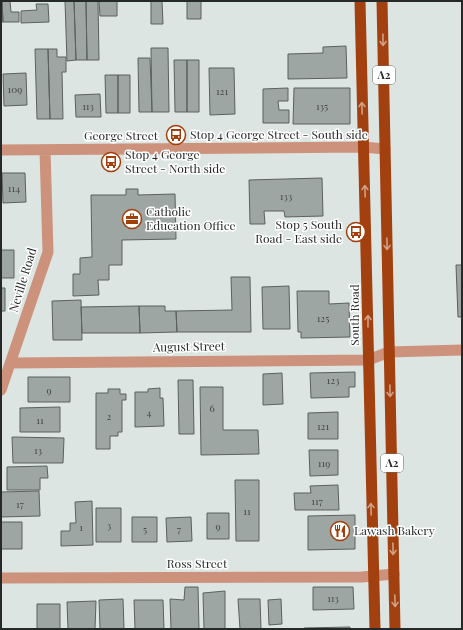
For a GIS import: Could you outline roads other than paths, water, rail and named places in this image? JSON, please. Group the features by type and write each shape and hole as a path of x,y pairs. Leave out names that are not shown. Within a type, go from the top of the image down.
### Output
{"highway":[{"name":"South Road","path":"360,1 368,281 368,360 375,629"},
{"name":"A2","path":"382,1 395,629"}],"street":[{"name":"George Street","path":"1,150 363,146 385,149"},
{"name":"Neville Road","path":"1,390 48,252 45,150"},
{"name":"August Street","path":"10,363 368,360 390,352 462,350"},
{"name":"Ross Street","path":"1,578 374,576 394,574"}],"place":[{"name":"Stop 4 George Street - South side","path":"176,135"},
{"name":"Stop 4 George Street - North side","path":"111,162"},
{"name":"Catholic Education Office","path":"132,219"},
{"name":"Stop 5 South Road - East side","path":"356,232"},
{"name":"Lawash Bakery","path":"340,531"}]}
